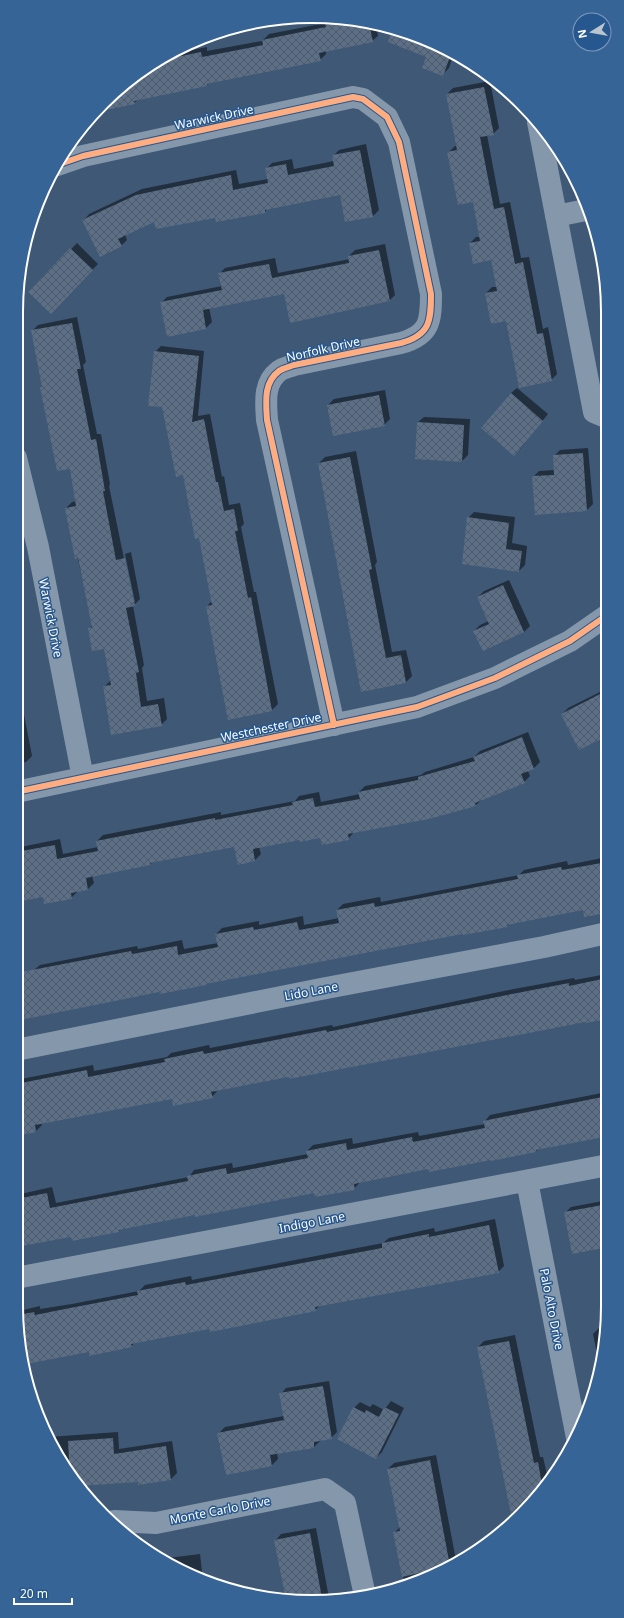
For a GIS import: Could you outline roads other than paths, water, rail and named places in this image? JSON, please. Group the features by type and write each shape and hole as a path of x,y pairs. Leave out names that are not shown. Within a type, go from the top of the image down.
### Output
{"street":[{"name":"Warwick Drive","path":"65,162 83,156 354,97 363,99 375,107"},
{"name":"Norfolk Drive","path":"334,725 267,420 266,391 271,380 279,372 294,365 414,340 424,332 431,313 431,294 399,142 387,117 375,107"},
{"path":"541,135 594,412 601,415"},
{"path":"556,216 583,211"},
{"name":"Warwick Drive","path":"23,486 38,547 83,778"},
{"name":"Westchester Drive","path":"23,791 417,707 495,678 570,641 601,619"},
{"name":"Lido Lane","path":"23,1049 321,989 544,947 601,934"},
{"name":"Indigo Lane","path":"23,1277 601,1166"},
{"name":"Palo Alto Drive","path":"527,1181 575,1426"},
{"name":"Monte Carlo Drive","path":"119,1521 156,1523 325,1489 345,1503 364,1590"}]}
